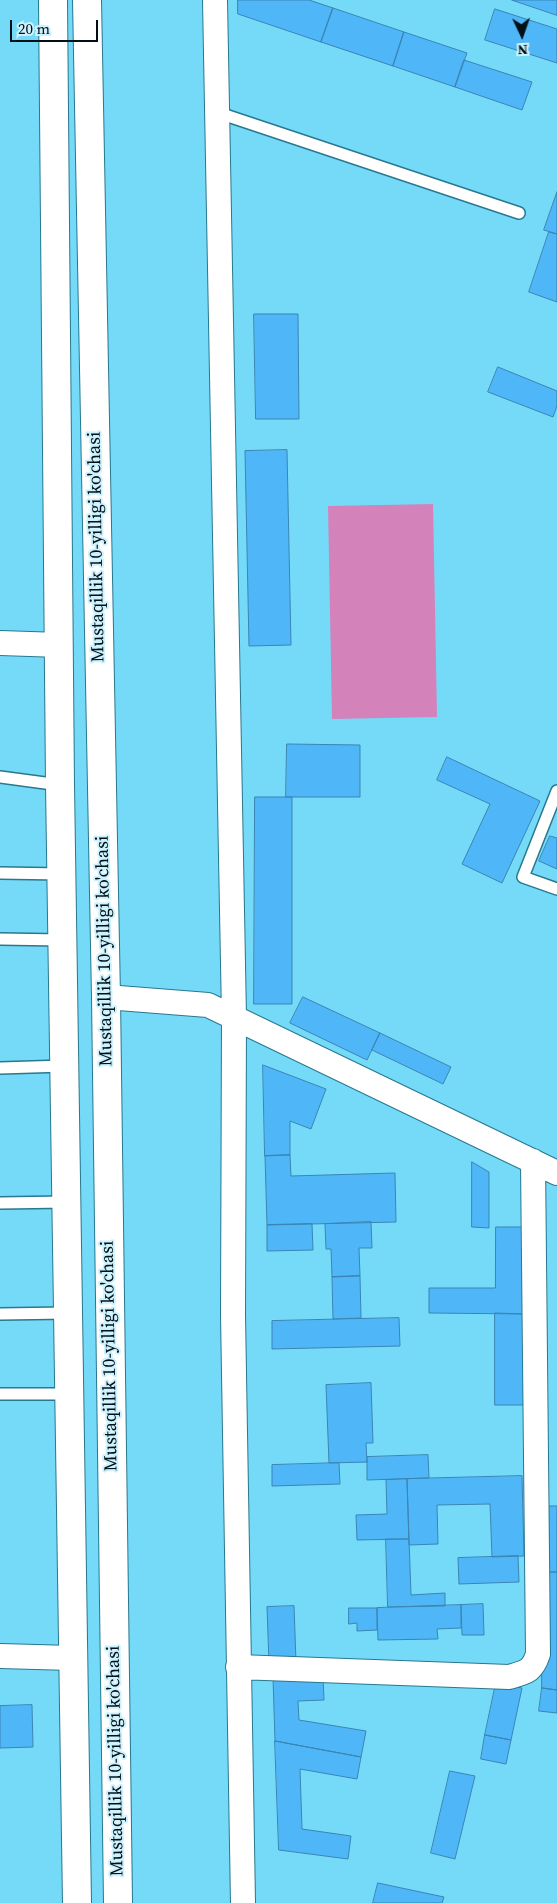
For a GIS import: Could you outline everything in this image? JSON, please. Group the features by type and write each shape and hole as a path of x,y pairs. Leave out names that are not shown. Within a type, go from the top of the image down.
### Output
{"main road":[{"name":"Mustaqillik 10-yilligi ko'chasi","path":"53,0 60,785 77,1903"},
{"name":"Mustaqillik 10-yilligi ko'chasi","path":"87,0 106,997 118,1903"}],"street":[{"path":"215,0 234,1017 233,1315 238,1667 244,1903"},
{"path":"0,643 60,645"},
{"path":"106,997 208,1005 557,1173"},
{"path":"238,1667 509,1677 525,1673 533,1667 538,1654 533,1161"},
{"path":"0,1656 72,1658"}],"lane":[{"path":"216,112 518,213"},
{"path":"0,777 60,785"},
{"path":"557,791 523,877 557,889"},
{"path":"0,873 62,874"},
{"path":"0,939 62,940"},
{"path":"0,1068 64,1066"},
{"path":"0,1203 66,1202"},
{"path":"0,1314 67,1313"},
{"path":"0,1394 68,1394"}],"shaded area":[{"path":"433,504 437,717 332,719 328,506"}],"building":[{"path":"238,0 309,0 333,8 321,42 238,14"},
{"path":"512,0 557,0 557,15"},
{"path":"333,8 404,32 393,66 321,42"},
{"path":"495,9 557,29 557,63 485,40"},
{"path":"404,32 467,53 455,87 393,66"},
{"path":"464,60 532,82 522,110 455,87"},
{"path":"557,192 557,234 544,230"},
{"path":"549,232 557,234 557,302 529,292"},
{"path":"254,314 298,314 299,419 256,419"},
{"path":"498,367 557,391 557,406 553,417 488,392"},
{"path":"287,450 291,645 249,646 245,451"},
{"path":"287,744 360,745 360,797 286,797"},
{"path":"447,757 540,801 502,883 462,864 490,804 437,780"},
{"path":"255,797 292,797 292,1004 254,1004"},
{"path":"550,836 557,838 557,869 539,861"},
{"path":"303,997 380,1033 367,1060 290,1023"},
{"path":"380,1033 451,1067 443,1084 372,1050"},
{"path":"263,1065 326,1089 311,1129 290,1121 290,1155 265,1156"},
{"path":"290,1155 291,1176 395,1173 396,1222 267,1225 265,1156"},
{"path":"472,1162 489,1172 489,1228 472,1227"},
{"path":"371,1222 372,1248 359,1248 360,1276 332,1277 331,1249 326,1249 325,1224"},
{"path":"312,1224 313,1250 267,1251 267,1225"},
{"path":"496,1227 527,1227 527,1314 429,1313 429,1288 495,1288"},
{"path":"360,1276 361,1318 333,1319 332,1277"},
{"path":"495,1313 527,1314 527,1405 495,1405"},
{"path":"399,1318 400,1346 272,1349 272,1321"},
{"path":"371,1383 373,1443 366,1443 367,1462 329,1463 326,1385"},
{"path":"428,1455 429,1478 367,1480 367,1457"},
{"path":"339,1463 340,1484 272,1486 272,1465"},
{"path":"522,1476 524,1556 492,1557 490,1504 437,1505 438,1544 409,1545 407,1479"},
{"path":"407,1479 409,1539 357,1540 356,1515 387,1514 386,1480"},
{"path":"549,1506 557,1506 557,1572 549,1572"},
{"path":"386,1539 409,1539 411,1595 445,1593 445,1606 388,1607"},
{"path":"518,1556 519,1582 459,1584 458,1558"},
{"path":"542,1572 557,1572 557,1690 542,1688"},
{"path":"483,1604 484,1635 462,1635 461,1605"},
{"path":"461,1605 461,1628 437,1629 438,1639 378,1640 377,1608"},
{"path":"294,1606 296,1662 269,1663 267,1607"},
{"path":"349,1608 377,1608 377,1630 357,1631 357,1623 349,1624"},
{"path":"323,1676 324,1700 298,1701 299,1720 366,1731 361,1757 275,1741 273,1678"},
{"path":"496,1683 522,1688 511,1740 485,1735"},
{"path":"542,1688 557,1690 557,1713 539,1711"},
{"path":"32,1705 33,1747 0,1748 0,1706"},
{"path":"485,1735 511,1740 506,1764 481,1759"},
{"path":"275,1741 361,1757 357,1779 300,1769 302,1829 351,1836 348,1859 279,1850"},
{"path":"450,1771 475,1776 455,1859 431,1853"},
{"path":"378,1883 444,1897 442,1903 373,1903"}]}
